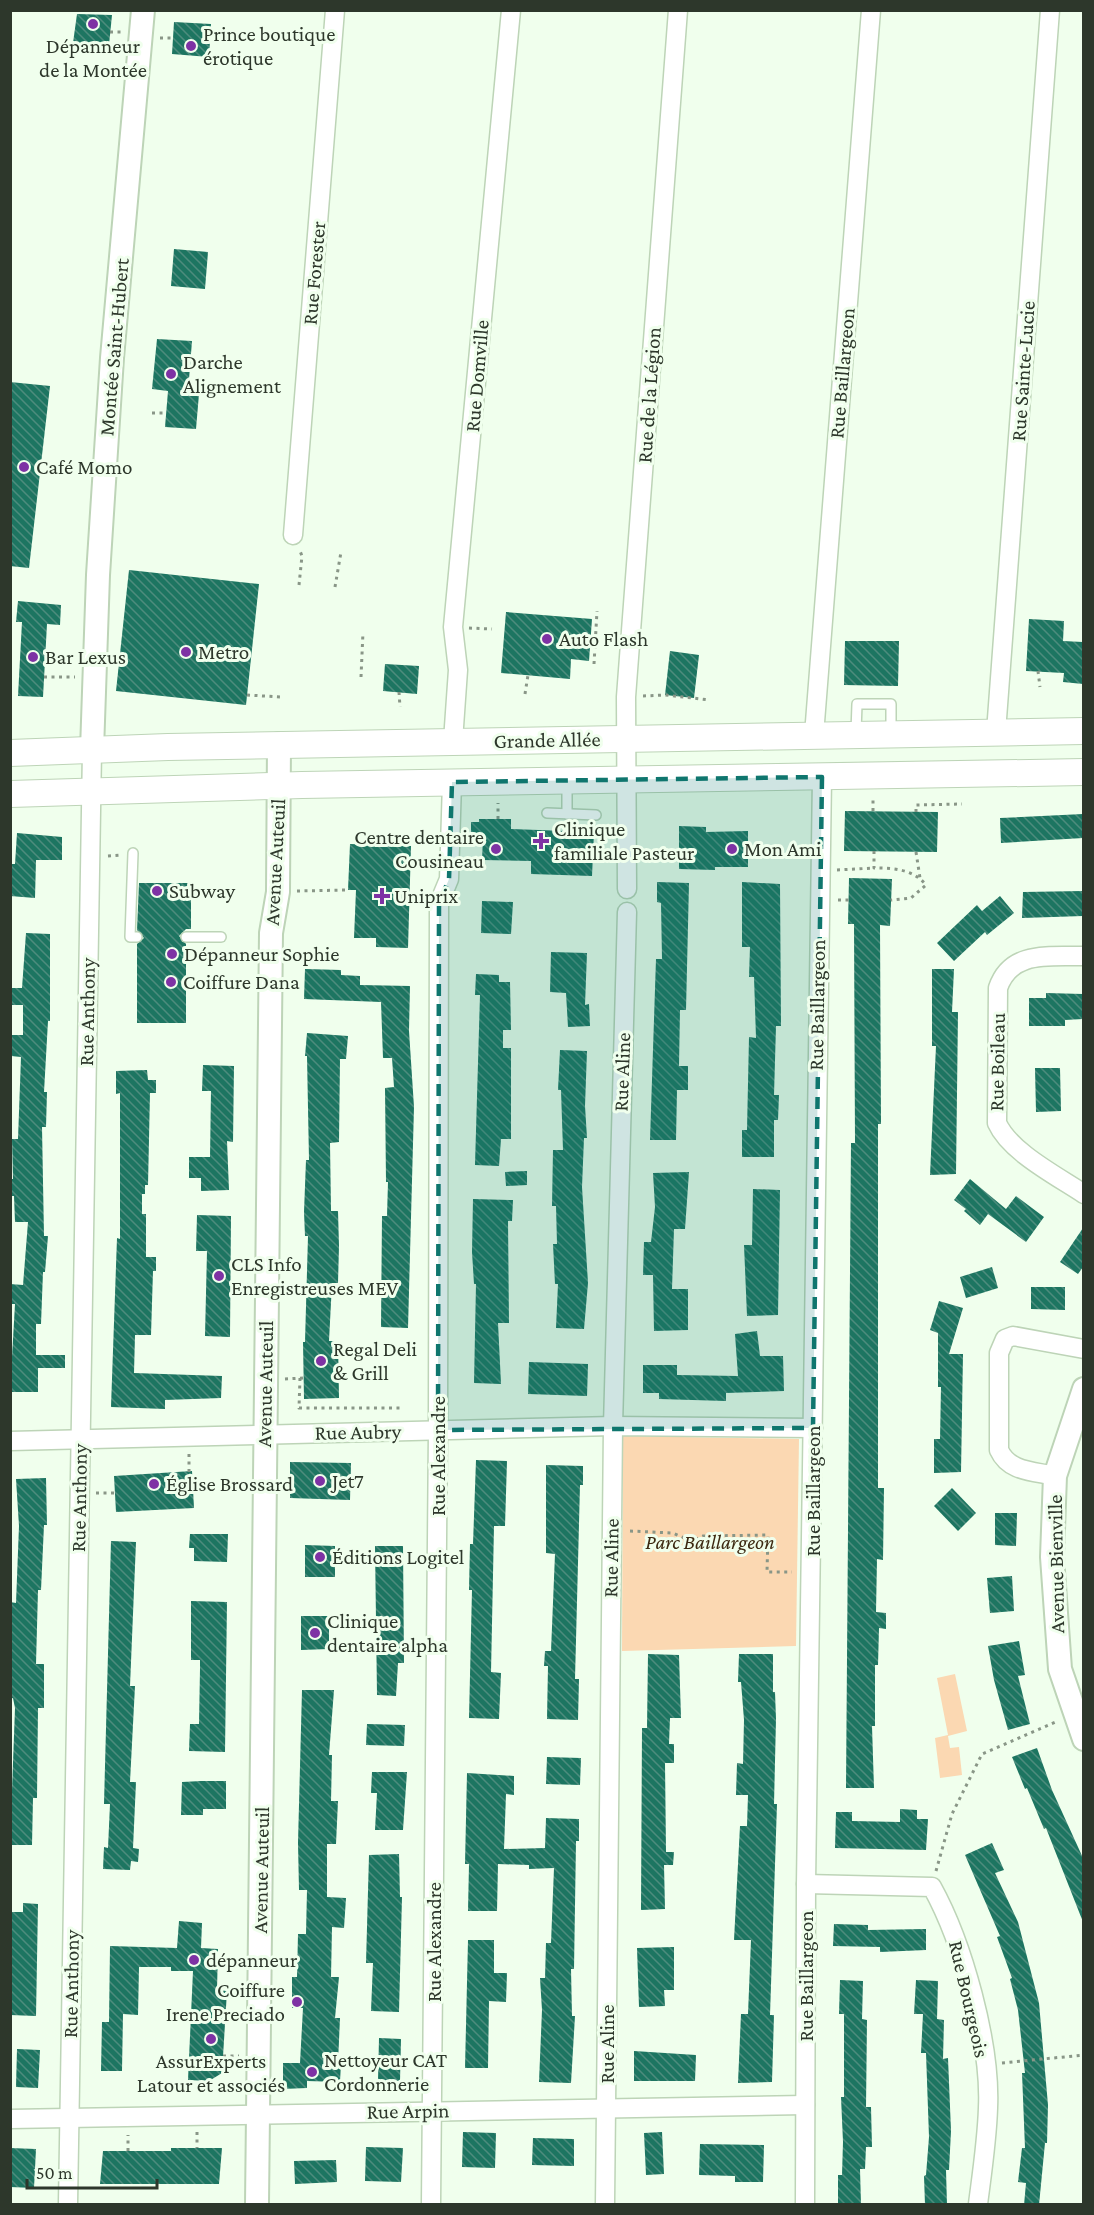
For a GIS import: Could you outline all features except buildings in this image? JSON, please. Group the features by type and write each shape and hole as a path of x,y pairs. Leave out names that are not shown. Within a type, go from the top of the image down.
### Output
{"main road":[{"name":"Grande Allée","path":"10,753 279,744 1083,730"},
{"name":"Grande Allée","path":"10,794 452,782 1083,772"}],"street":[{"name":"Montée Saint-Hubert","path":"91,792 99,563 112,358 143,10"},
{"name":"Rue Forester","path":"293,535 335,10"},
{"name":"Rue Domville","path":"453,741 458,670 453,627 511,10"},
{"name":"Rue de la Légion","path":"627,780 626,697 678,10"},
{"name":"Rue Baillargeon","path":"814,735 871,10"},
{"name":"Rue Sainte-Lucie","path":"996,732 1050,10"},
{"name":"Avenue Auteuil","path":"257,2205 271,933 278,892 279,744"},
{"name":"Rue Baillargeon","path":"805,2205 806,1884 812,1572 818,900 821,871 822,777"},
{"path":"627,780 627,889"},
{"name":"Rue Alexandre","path":"431,2205 438,1430 439,903 449,879 452,782"},
{"name":"Rue Anthony","path":"68,2205 91,792"},
{"name":"Rue Aline","path":"605,2205 613,1426 627,912"},
{"name":"Rue Boileau","path":"1083,956 1034,957 1020,960 1002,976 998,988 997,1123 1001,1133 1013,1144 1083,1194"},
{"path":"1055,1476 1012,1467 1004,1462 999,1450 999,1353 1005,1339 1013,1336 1083,1349"},
{"name":"Avenue Bienville","path":"1083,1389 1055,1476 1052,1557 1060,1669 1083,1739"},
{"name":"Rue Aubry","path":"10,1441 613,1426 813,1428"},
{"path":"806,1884 932,1887"},
{"name":"Rue Bourgeois","path":"932,1887 948,1916 971,1988 985,2065 988,2107 978,2205"},
{"name":"Rue Arpin","path":"10,2119 805,2105"}],"lane":[{"path":"567,780 567,814"},
{"path":"547,813 596,815"},
{"path":"133,853 130,938 137,937"},
{"path":"186,937 221,937"}],"path":[{"path":"152,413 166,413"},
{"path":"293,535 302,556 299,585"},
{"path":"335,587 341,552"},
{"path":"594,664 597,611"},
{"path":"361,677 363,632"},
{"path":"1038,671 1040,687"},
{"path":"525,694 528,675"},
{"path":"44,678 96,678"},
{"path":"399,693 400,707"},
{"path":"247,695 281,697"},
{"path":"664,695 710,700"},
{"path":"873,792 873,811"},
{"path":"498,798 498,819"},
{"path":"916,798 916,812"},
{"path":"916,805 962,804"},
{"path":"874,851 874,868"},
{"path":"916,852 920,878"},
{"path":"821,871 895,867 920,878 926,885 911,898 891,900"},
{"path":"278,892 348,890"},
{"path":"300,1378 299,1408 402,1408"},
{"path":"612,1530 673,1533 691,1542 703,1536 768,1536 767,1572 812,1572"},
{"path":"932,1887 952,1814 982,1754 1075,1713"},
{"path":"985,2065 1083,2055"}],"highlighted area":[{"path":"822,777 813,1428 438,1430 439,903 449,879 452,782"}],"green space":[{"name":"Parc Baillargeon","path":"623,1436 799,1439 796,1646 622,1651"},
{"path":"955,1674 967,1731 948,1736 950,1748 959,1747 962,1775 940,1778 935,1738 948,1735 937,1678"}],"place":[{"name":"Dépanneur de la Montée","path":"93,24"},
{"name":"Prince boutique érotique","path":"191,46"},
{"name":"Darche Alignement","path":"171,374"},
{"name":"Café Momo","path":"24,467"},
{"name":"Auto Flash","path":"547,639"},
{"name":"Metro","path":"186,652"},
{"name":"Bar Lexus","path":"33,657"},
{"name":"Clinique familiale Pasteur","path":"541,841"},
{"name":"Centre dentaire Cousineau","path":"496,849"},
{"name":"Mon Ami","path":"732,849"},
{"name":"Subway","path":"157,891"},
{"name":"Uniprix","path":"382,896"},
{"name":"Dépanneur Sophie","path":"172,954"},
{"name":"Coiffure Dana","path":"171,982"},
{"name":"CLS Info Enregistreuses MEV","path":"219,1276"},
{"name":"Regal Deli & Grill","path":"321,1361"},
{"name":"Jet7","path":"320,1481"},
{"name":"Église Brossard","path":"154,1484"},
{"name":"Éditions Logitel","path":"320,1557"},
{"name":"Clinique dentaire alpha","path":"315,1633"},
{"name":"dépanneur","path":"194,1960"},
{"name":"Coiffure Irene Preciado","path":"297,2002"},
{"name":"AssurExperts Latour et associés","path":"211,2039"},
{"name":"Nettoyeur CAT Cordonnerie","path":"312,2072"}]}
